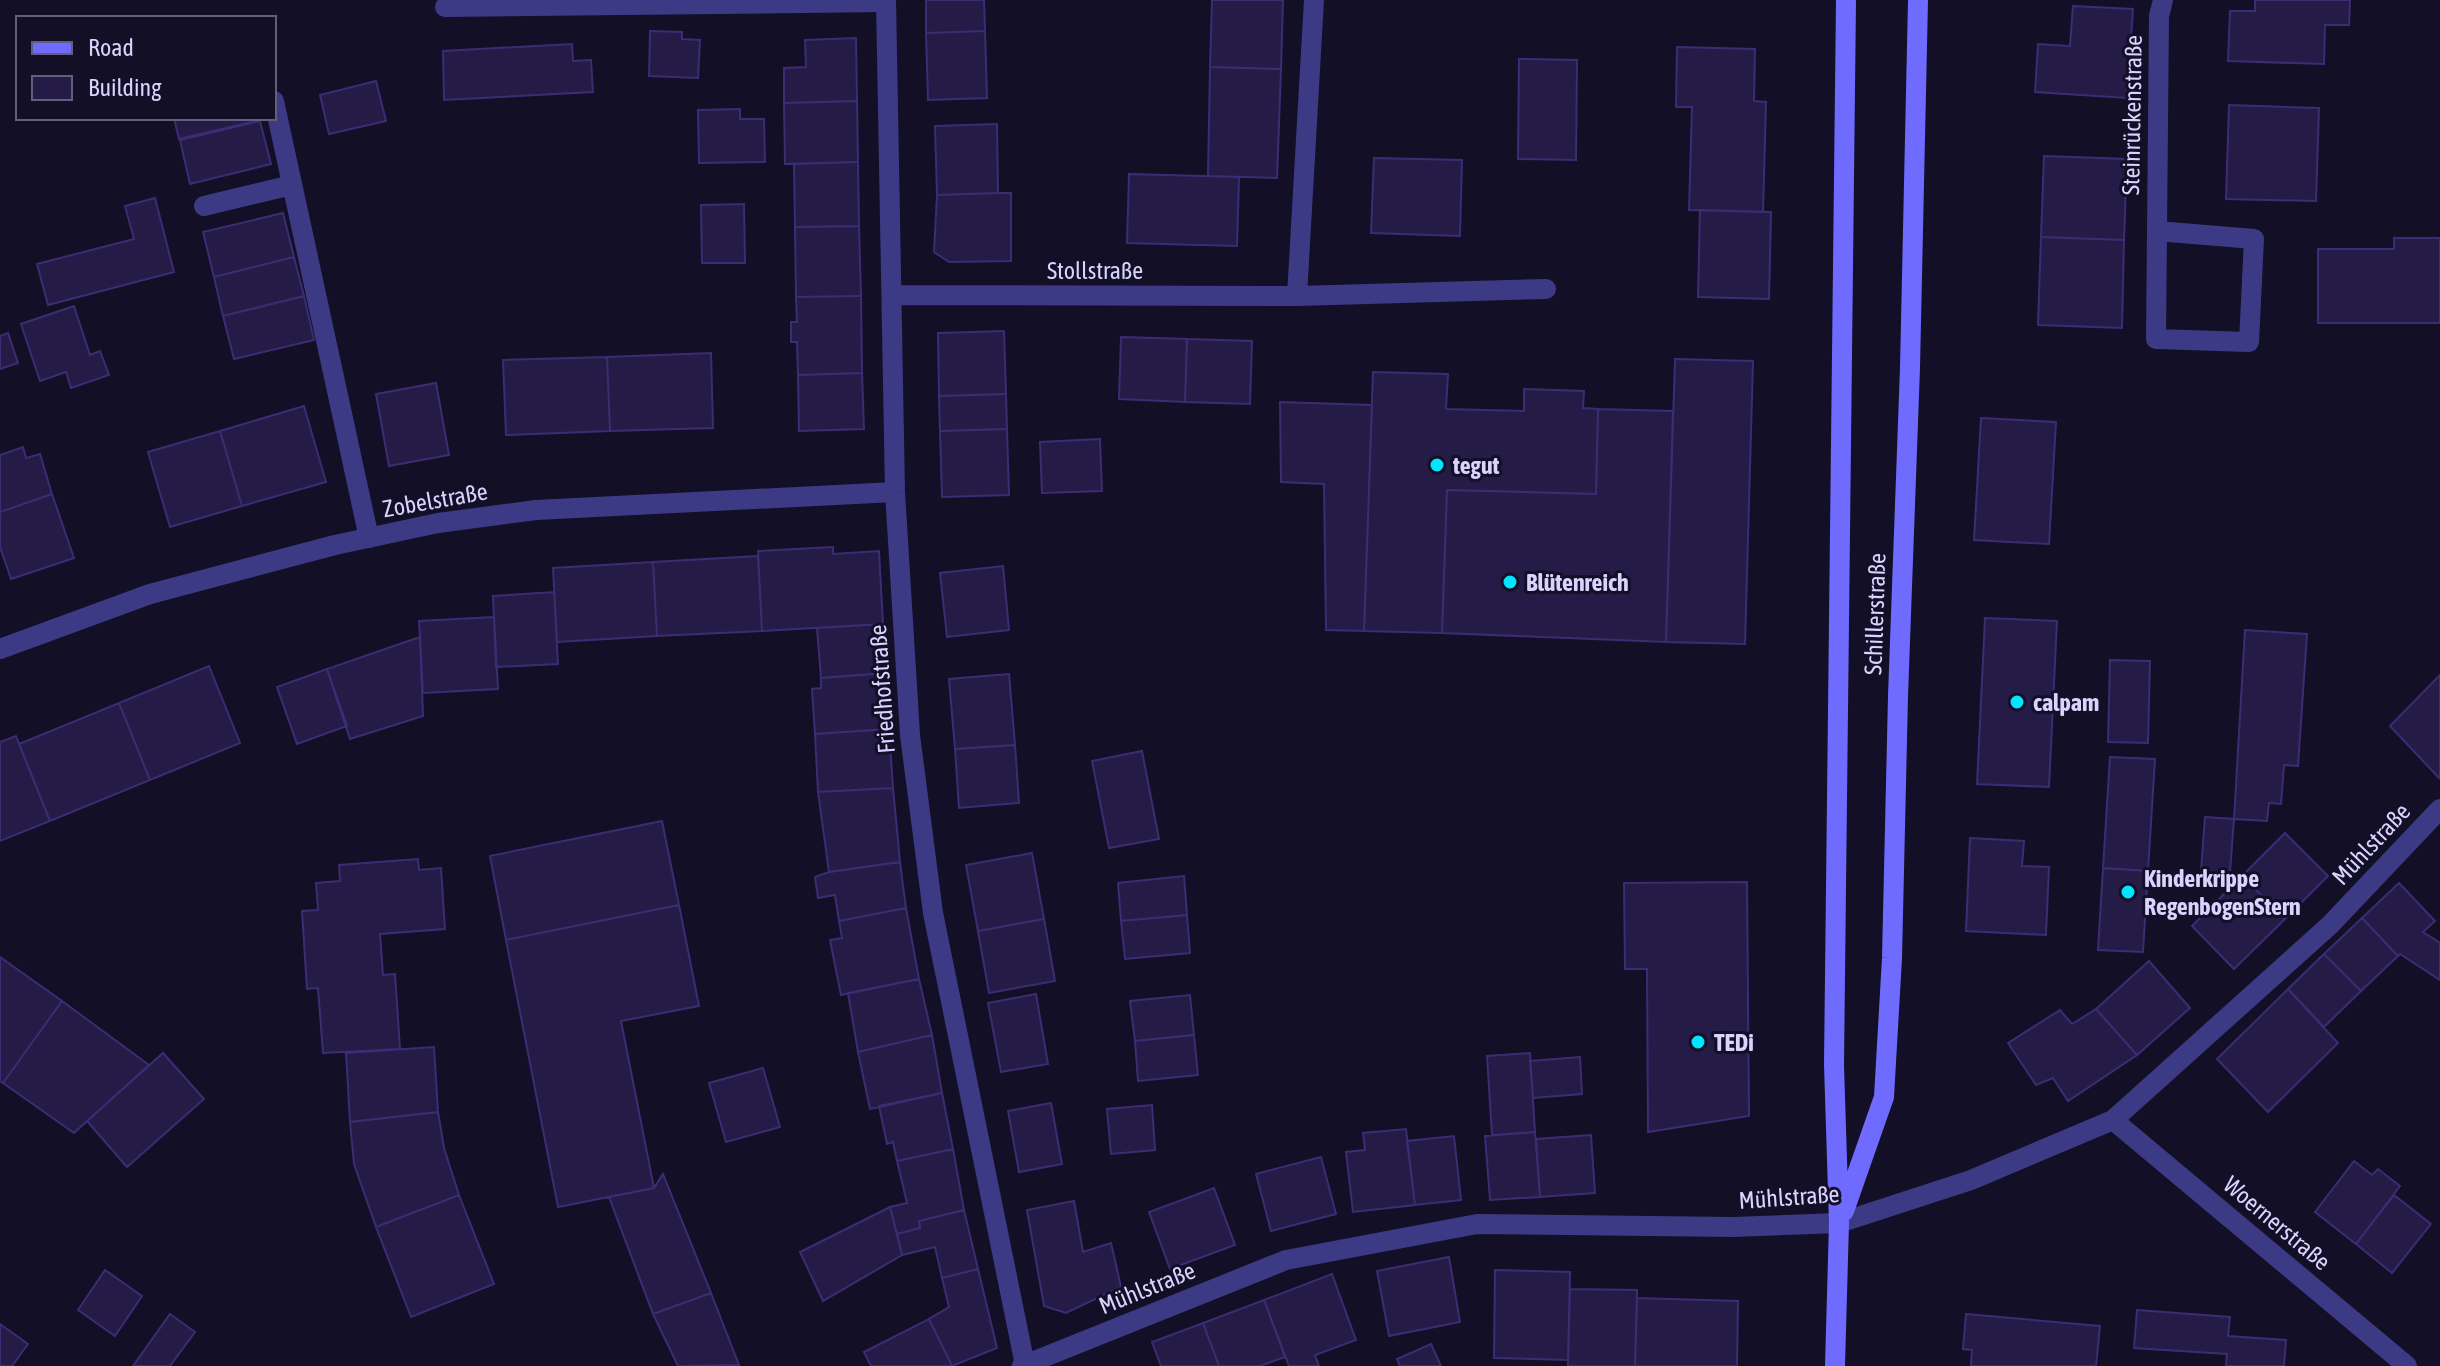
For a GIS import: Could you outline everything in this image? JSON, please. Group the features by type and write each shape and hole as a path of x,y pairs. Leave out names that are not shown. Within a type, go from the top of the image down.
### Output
{"main road":[{"name":"Schillerstraße","path":"1835,1366 1839,1223 1834,1065 1846,0"},
{"name":"Schillerstraße","path":"1839,1223 1884,1097 1892,958 1918,0"}],"street":[{"path":"1297,296 1314,0"},
{"name":"Steinrückenstraße","path":"2157,231 2254,239 2249,342 2156,339 2157,231 2159,16 2163,0"},
{"path":"445,7 886,1"},
{"name":"Friedhofstraße","path":"886,1 895,492 910,735 933,913 1024,1365"},
{"path":"276,110 369,538"},
{"path":"204,206 292,185"},
{"name":"Stollstraße","path":"892,295 1297,296 1546,289"},
{"name":"Zobelstraße","path":"0,649 150,594 438,523 536,510 895,492"},
{"name":"Mühlstraße","path":"1024,1365 1286,1260 1477,1224 1733,1227 1839,1223 1971,1180 2113,1120 2330,925 2440,809"},
{"name":"Woernerstraße","path":"2113,1120 2407,1366"}],"building":[{"path":"926,0 984,0 985,31 926,33"},
{"path":"1212,0 1283,0 1281,69 1210,67"},
{"path":"2255,0 2350,0 2349,25 2325,25 2324,64 2228,61 2230,11 2255,11"},
{"path":"2073,6 2133,9 2127,98 2035,92 2038,44 2070,46"},
{"path":"650,31 682,32 682,39 700,40 698,78 649,76"},
{"path":"985,31 987,98 928,100 926,33"},
{"path":"856,38 857,101 784,103 784,68 806,67 805,40"},
{"path":"572,44 573,61 591,60 593,92 444,100 443,51"},
{"path":"1677,47 1755,49 1754,101 1766,102 1763,212 1689,210 1692,107 1676,107"},
{"path":"1519,59 1577,60 1576,160 1518,159"},
{"path":"1210,67 1281,69 1277,178 1208,176"},
{"path":"376,81 386,121 329,134 320,95"},
{"path":"857,101 858,162 785,164 784,103"},
{"path":"2229,105 2319,108 2316,201 2226,199"},
{"path":"740,109 740,119 764,119 765,162 699,163 698,110"},
{"path":"174,120 260,120 179,139"},
{"path":"260,121 271,164 190,184 180,140"},
{"path":"997,124 998,193 937,195 935,126"},
{"path":"2044,156 2127,159 2124,240 2041,237"},
{"path":"1374,158 1462,160 1460,236 1371,233"},
{"path":"858,162 859,226 795,227 794,164"},
{"path":"1129,174 1239,177 1237,246 1127,243"},
{"path":"1011,193 1011,261 949,262 934,252 937,195"},
{"path":"155,198 174,272 48,305 37,264 134,239 125,206"},
{"path":"744,204 745,263 702,263 701,205"},
{"path":"1700,210 1771,212 1769,299 1698,297"},
{"path":"283,213 294,257 214,277 203,232"},
{"path":"859,226 861,296 796,297 795,227"},
{"path":"2041,237 2124,240 2122,328 2038,325"},
{"path":"2394,238 2440,238 2440,323 2318,323 2318,249 2394,249"},
{"path":"294,257 304,296 223,316 214,277"},
{"path":"304,296 314,340 234,359 223,316"},
{"path":"861,296 862,373 798,375 797,342 791,342 791,322 797,322 796,297"},
{"path":"74,306 90,355 100,351 109,375 71,388 66,372 40,381 21,324"},
{"path":"1004,331 1006,394 939,396 938,333"},
{"path":"8,333 18,363 0,369 0,336"},
{"path":"1121,337 1187,339 1185,402 1119,399"},
{"path":"1187,339 1252,341 1250,404 1185,402"},
{"path":"711,353 713,428 610,431 607,357"},
{"path":"607,357 610,431 506,435 503,360"},
{"path":"1675,359 1753,361 1745,644 1666,642"},
{"path":"1373,372 1448,374 1446,409 1524,411 1524,389 1584,391 1583,408 1598,409 1596,494 1447,490 1442,633 1364,631"},
{"path":"862,373 864,429 799,431 798,375"},
{"path":"436,383 449,455 389,466 376,394"},
{"path":"1006,394 1007,429 940,431 939,396"},
{"path":"1280,402 1372,405 1364,631 1326,630 1324,484 1281,482"},
{"path":"304,406 326,482 242,506 220,431"},
{"path":"1598,409 1673,411 1666,642 1442,633 1447,490 1596,494"},
{"path":"1981,418 2056,422 2049,544 1974,540"},
{"path":"1007,429 1009,495 942,497 940,431"},
{"path":"220,431 242,506 170,527 148,452"},
{"path":"1100,439 1102,491 1042,493 1040,442"},
{"path":"23,447 26,458 40,454 52,494 0,512 0,455"},
{"path":"52,494 74,558 11,579 0,547 0,512"},
{"path":"833,547 833,554 879,551 883,624 762,631 758,551"},
{"path":"758,556 762,631 657,636 653,562"},
{"path":"653,562 657,636 557,642 553,568"},
{"path":"1003,566 1009,630 947,637 940,573"},
{"path":"554,592 558,664 496,667 493,596"},
{"path":"494,617 498,689 423,693 419,621"},
{"name":"calpam","path":"1985,618 2057,621 2049,787 1977,784"},
{"path":"883,624 886,673 821,678 817,628"},
{"path":"2245,630 2307,634 2298,766 2284,765 2281,804 2269,803 2267,821 2234,819"},
{"path":"420,637 423,716 350,739 327,669"},
{"path":"2110,660 2150,661 2148,743 2108,742"},
{"path":"209,666 240,743 150,780 119,703"},
{"path":"327,669 347,726 297,744 277,687"},
{"path":"886,673 889,729 815,734 812,689 821,688 821,678"},
{"path":"1009,674 1015,745 955,749 949,679"},
{"path":"2440,675 2440,776 2439,778 2390,726"},
{"path":"119,703 150,780 50,821 19,744"},
{"path":"889,729 893,788 818,792 815,734"},
{"path":"16,736 50,821 0,841 0,742"},
{"path":"1015,745 1019,803 959,808 955,749"},
{"path":"1142,751 1159,839 1109,848 1092,761"},
{"path":"2110,757 2155,759 2148,871 2103,868"},
{"path":"893,788 900,862 829,872 818,792"},
{"path":"2205,817 2234,819 2230,873 2201,871"},
{"path":"662,821 679,905 506,940 490,856"},
{"path":"2285,833 2328,876 2285,919 2242,876"},
{"path":"1970,838 2024,841 2022,866 2049,867 2046,935 1966,931"},
{"path":"1032,853 1044,919 978,931 966,865"},
{"path":"418,859 419,870 441,868 445,929 380,934 383,975 395,974 400,1049 323,1053 318,988 307,989 302,911 318,910 316,883 340,881 339,865"},
{"path":"900,862 906,908 839,921 835,895 818,898 815,877 829,872"},
{"path":"2103,868 2148,871 2143,952 2098,950"},
{"path":"1184,876 1187,915 1121,921 1118,883"},
{"path":"2242,876 2285,919 2234,969 2192,926"},
{"name":"TEDi","path":"1747,882 1749,1116 1648,1132 1647,969 1625,969 1624,883"},
{"path":"2399,883 2435,921 2423,932 2440,943 2440,980 2400,954 2398,956 2362,918"},
{"path":"679,905 699,1006 621,1021 654,1188 558,1207 506,940"},
{"path":"906,908 919,979 841,995 830,940 842,938 839,921"},
{"path":"1187,915 1190,953 1125,959 1121,921"},
{"path":"2362,918 2398,956 2361,991 2324,954"},
{"path":"1044,919 1055,981 989,993 978,931"},
{"path":"2324,954 2361,991 2324,1027 2288,989"},
{"path":"0,957 62,1001 3,1083 0,1081"},
{"path":"2149,961 2190,1008 2137,1055 2096,1009"},
{"path":"919,979 932,1035 858,1052 848,993"},
{"path":"2288,989 2338,1043 2268,1112 2217,1059"},
{"path":"1036,994 1048,1064 1001,1072 988,1003"},
{"path":"1190,995 1194,1035 1135,1041 1130,1001"},
{"path":"62,1001 149,1065 74,1133 3,1083"},
{"path":"2096,1009 2137,1055 2068,1101 2053,1078 2036,1085 2008,1043 2060,1010 2072,1024"},
{"path":"932,1035 942,1093 870,1109 858,1052"},
{"path":"1194,1035 1198,1075 1138,1081 1135,1041"},
{"path":"434,1047 438,1112 350,1122 346,1053"},
{"path":"163,1053 204,1099 127,1167 87,1121"},
{"path":"1530,1053 1535,1132 1492,1135 1487,1056"},
{"path":"1580,1057 1582,1094 1533,1098 1530,1061"},
{"path":"763,1068 780,1127 726,1142 709,1083"},
{"path":"942,1093 953,1149 897,1161 893,1142 887,1144 879,1106"},
{"path":"1051,1103 1062,1164 1019,1172 1008,1111"},
{"path":"1152,1105 1155,1150 1111,1154 1107,1109"},
{"path":"438,1112 444,1148 459,1195 376,1227 354,1164 350,1122"},
{"path":"1406,1129 1415,1205 1353,1212 1346,1152 1365,1150 1363,1133"},
{"path":"1535,1132 1540,1197 1490,1200 1485,1136"},
{"path":"1591,1135 1595,1193 1540,1197 1536,1139"},
{"path":"1454,1136 1461,1200 1415,1205 1407,1141"},
{"path":"953,1149 964,1210 919,1221 920,1228 897,1234 890,1207 907,1203 897,1161"},
{"path":"1321,1157 1336,1214 1271,1231 1256,1174"},
{"path":"2354,1161 2372,1175 2378,1169 2400,1186 2356,1244 2315,1212"},
{"path":"663,1174 711,1293 653,1314 609,1197 654,1188"},
{"path":"1214,1188 1235,1245 1170,1269 1149,1212"},
{"path":"459,1195 494,1284 411,1317 376,1227"},
{"path":"2394,1195 2431,1224 2392,1273 2356,1244"},
{"path":"1074,1201 1083,1252 1111,1243 1121,1287 1066,1313 1044,1306 1027,1210"},
{"path":"890,1207 902,1255 823,1301 800,1252"},
{"path":"964,1210 978,1269 942,1278 935,1247 902,1255 897,1234 920,1228 919,1221"},
{"path":"1449,1257 1460,1322 1389,1336 1377,1271"},
{"path":"978,1269 997,1348 952,1366 929,1319 949,1307 942,1278"},
{"path":"105,1270 142,1296 115,1336 78,1310"},
{"path":"1495,1270 1570,1272 1568,1360 1494,1358"},
{"path":"1332,1274 1356,1340 1315,1355 1319,1366 1289,1366 1264,1300"},
{"path":"1570,1289 1637,1290 1635,1366 1568,1366"},
{"path":"711,1293 739,1365 678,1366 653,1314"},
{"path":"1637,1298 1738,1301 1737,1366 1635,1366"},
{"path":"1264,1300 1285,1357 1260,1366 1219,1366 1203,1323"},
{"path":"2137,1310 2230,1317 2228,1336 2286,1340 2284,1366 2226,1366 2227,1354 2134,1348"},
{"path":"170,1314 195,1332 170,1366 133,1366"},
{"path":"1966,1314 2100,1326 2096,1366 1971,1366 1972,1350 1963,1349"},
{"path":"929,1319 952,1366 871,1366 864,1352"},
{"path":"1203,1323 1219,1366 1161,1366 1152,1342"},
{"path":"0,1324 28,1344 12,1366 0,1366"},
{"path":"1431,1344 1441,1366 1400,1366 1397,1359"}],"place":[{"name":"tegut","path":"1437,465"},
{"name":"Blütenreich","path":"1510,582"},
{"name":"calpam","path":"2017,702"},
{"name":"Kinderkrippe RegenbogenStern","path":"2128,892"},
{"name":"TEDi","path":"1698,1042"}]}
